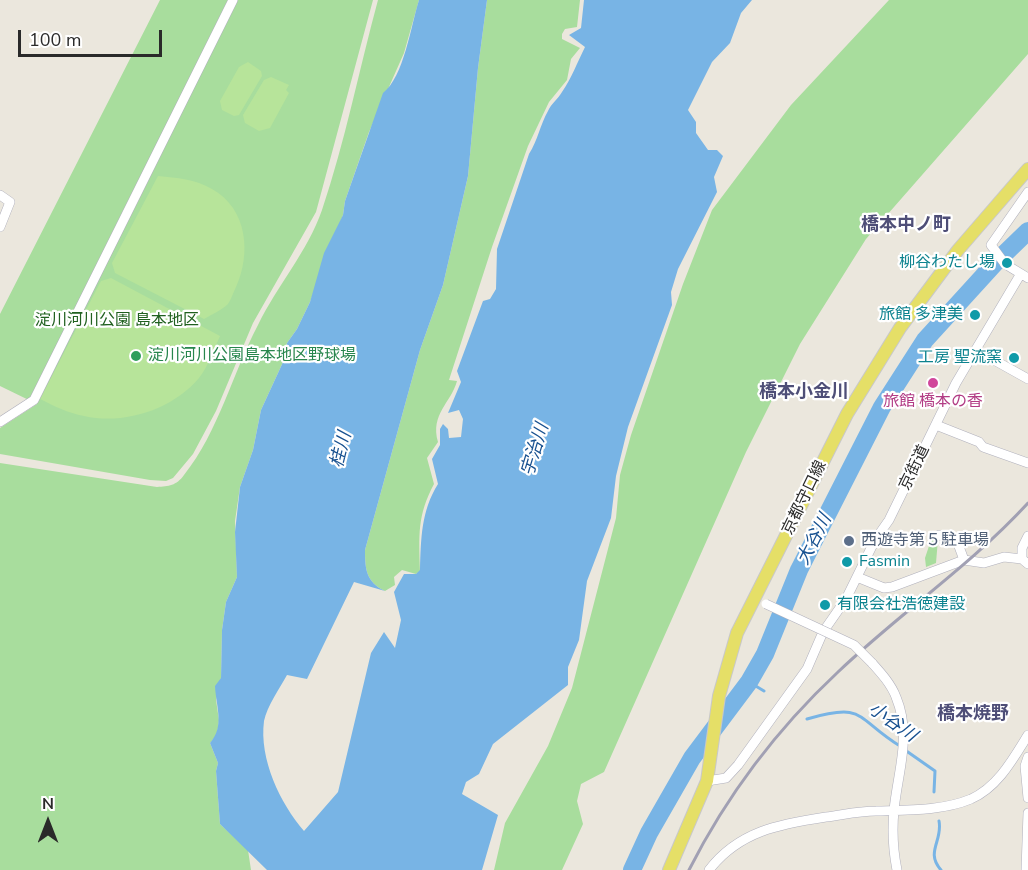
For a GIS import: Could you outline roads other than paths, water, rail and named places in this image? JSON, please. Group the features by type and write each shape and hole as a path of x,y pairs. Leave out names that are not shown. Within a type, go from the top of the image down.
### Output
{"main road":[{"name":"京都守口線","path":"669,870 707,781 716,715 730,651 761,602 847,414 900,328 958,250 1026,175"}],"street":[{"path":"0,422 34,400 233,0"},
{"path":"1024,277 1005,264 995,252 993,242 1028,192"},
{"path":"0,195 10,202 0,227"},
{"name":"京街道","path":"707,781 726,778 738,765 807,669 824,632 857,577 956,383 1024,277"},
{"path":"976,350 1028,379"},
{"path":"936,425 979,442 983,447 1028,463"},
{"path":"939,535 957,541 964,560"},
{"path":"857,577 884,588 964,560 984,563 1004,557 1025,562 1022,548 1028,536"},
{"path":"761,602 854,645 872,663 895,694 904,729 905,746 894,810 892,846 897,870"},
{"path":"709,870 718,858 738,843 759,831 785,823 939,807 972,798 998,780 1028,735"},
{"path":"1027,761 1028,798"},
{"path":"1026,870 1028,813"}],"water":[{"path":"419,0 487,0 468,176 443,285 420,350 365,550 365,563 370,579 385,591 354,582 307,679 287,675 264,721 265,750 273,780 279,794 304,831 338,792 371,653 384,632 395,648 401,620 394,592 404,574 416,574 420,570 425,515 438,484 432,459 440,445 440,429 443,424 448,429 449,438 461,437 463,419 459,410 448,413 461,382 457,371 483,301 490,299 496,289 497,249 529,154 549,108 566,86 585,47 569,35 581,28 584,0 752,0 741,13 730,43 712,62 688,110 696,122 696,133 708,150 717,150 723,156 714,177 717,192 678,269 671,292 672,305 628,427 616,476 611,518 587,581 579,640 568,667 568,685 493,744 479,774 466,782 462,794 498,815 482,870 267,870 220,824 216,771 218,763 210,743 215,737 218,723 215,686 221,678 222,630 226,602 237,577 235,532 240,487 253,450 261,410 284,360 287,343 297,329 310,302 324,253 343,215 345,201 383,93 402,63"}],"waterway":[{"name":"大谷川","path":"632,870 649,833 692,758 749,682 765,654 799,570 882,407 925,340 997,261 1028,231"},
{"path":"749,682 764,691"},
{"name":"小谷川","path":"807,719 840,712 850,713 859,716 900,746"},
{"name":"小谷川","path":"905,750 935,771 934,792"},
{"path":"939,821 940,828 934,858 941,870"}],"railway":[{"path":"689,870 737,789 794,716 862,650 983,548 1028,503"}],"place":[{"name":"柳谷わたし場","path":"1007,263"},
{"name":"旅館 多津美","path":"975,315"},
{"name":"淀川河川公園島本地区野球場","path":"136,356"},
{"name":"工房 聖流窯","path":"1014,358"},
{"name":"旅館 橋本の香","path":"933,383"},
{"name":"西遊寺第５駐車場","path":"849,541"},
{"name":"Fasmin","path":"847,562"},
{"name":"有限会社浩徳建設","path":"825,605"}],"district":[{"name":"橋本中ノ町","path":"906,226"},
{"name":"橋本小金川","path":"804,393"},
{"name":"橋本焼野","path":"973,715"}],"park label":[{"name":"淀川河川公園 島本地区","path":"117,321"}],"water label":[{"name":"桂川","path":"342,450"},
{"name":"宇治川","path":"536,450"}]}
